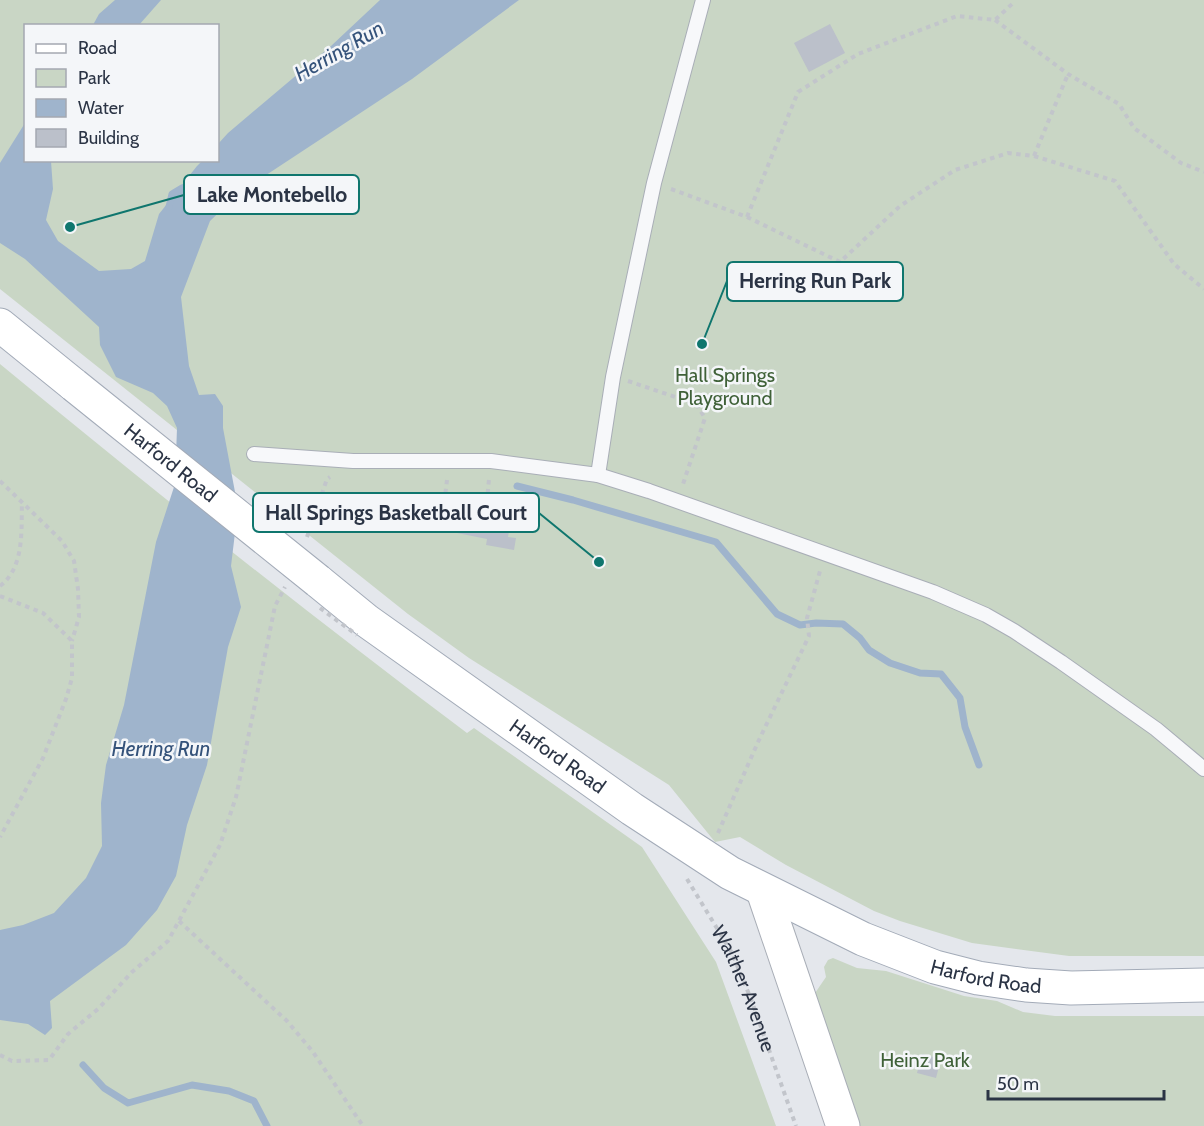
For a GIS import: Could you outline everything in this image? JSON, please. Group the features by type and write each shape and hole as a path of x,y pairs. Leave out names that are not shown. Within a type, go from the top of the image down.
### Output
{"main road":[{"name":"Harford Road","path":"0,325 367,621 632,809 694,864 763,891 862,939 912,960 978,978 1071,988 1204,986"},
{"path":"763,891 843,1126"}],"lane":[{"path":"598,475 613,377 654,183 703,0"},
{"path":"254,454 352,461 491,461 548,467 598,475 678,501 962,603 1014,631 1156,729 1204,769"}],"path":[{"path":"994,20 1012,4"},
{"path":"747,217 798,92 858,54 957,16 994,20 1068,74 1119,104 1134,128 1181,163 1204,172"},
{"path":"1034,156 1068,74"},
{"path":"654,183 747,217 840,262 900,206 955,170 1008,153 1034,156 1115,181 1174,264 1204,288"},
{"path":"613,377 696,404 705,418 678,501"},
{"path":"441,529 450,460"},
{"path":"310,532 327,479 352,461"},
{"path":"443,507 486,513 491,461"},
{"path":"0,482 62,541 74,561 79,617 72,641 72,678 66,699 43,758 0,837"},
{"path":"0,586 14,569 20,552 22,501"},
{"path":"694,864 758,742 808,636 807,618 825,553"},
{"path":"0,596 43,614 72,641"},
{"path":"0,1055 12,1061 49,1060 68,1034 98,1009 132,972 168,941 220,845 236,797 269,638"},
{"name":"Walther Avenue","path":"694,864 704,905 732,953 751,999 796,1126"},
{"path":"179,921 287,1021 313,1052 363,1126"}],"green space":[{"name":"Hall Springs Playground","path":"0,0 1204,0 1204,956 1069,956 972,943 874,911 786,865 740,837 715,842 669,785 469,658 408,614 0,289"},
{"path":"0,364 231,551 467,733 474,728 642,847 716,962 776,1126 0,1126"},
{"name":"Heinz Park","path":"833,958 857,968 886,971 964,996 997,1001 1023,1012 1055,1016 1204,1016 1204,1126 852,1126 811,999 826,977 824,967 828,960"}],"water":[{"path":"115,0 161,0 140,24 94,24 99,14"},
{"name":"Herring Run","path":"380,0 519,0 412,79 239,193 210,221 181,297 189,366 199,395 215,394 223,406 223,428 238,508 231,566 241,607 228,647 207,765 187,825 176,876 157,910 126,945 50,1001 52,1028 45,1035 28,1024 0,1020 0,930 23,925 54,913 86,878 102,846 101,803 106,765 124,705 156,542 175,484 177,428 167,406 153,393 116,377 100,345 99,327 25,259 0,243 0,163 24,125 24,162 51,162 53,189 46,220 58,241 99,271 131,269 145,261 159,214 197,166 201,162 219,162 219,143 228,133 331,46"}],"building":[{"path":"830,24 845,53 809,72 794,43"},
{"path":"491,496 514,499 508,537 516,538 514,550 486,545 487,539 437,529 440,502 490,509"},
{"path":"922,1054 941,1059 936,1078 917,1073"}],"waterway":[{"name":"Herring Run","path":"169,207 172,194 182,188"},
{"path":"517,486 716,542 777,614 800,625 843,624 860,638 869,650 890,663 920,673 941,674 960,698 965,727 979,765"},
{"path":"83,1065 104,1088 128,1103 192,1085 229,1091 254,1101 267,1126"}],"place":[{"name":"Lake Montebello","path":"70,227"},
{"name":"Herring Run Park","path":"702,344"},
{"name":"Hall Springs Basketball Court","path":"599,562"}]}
